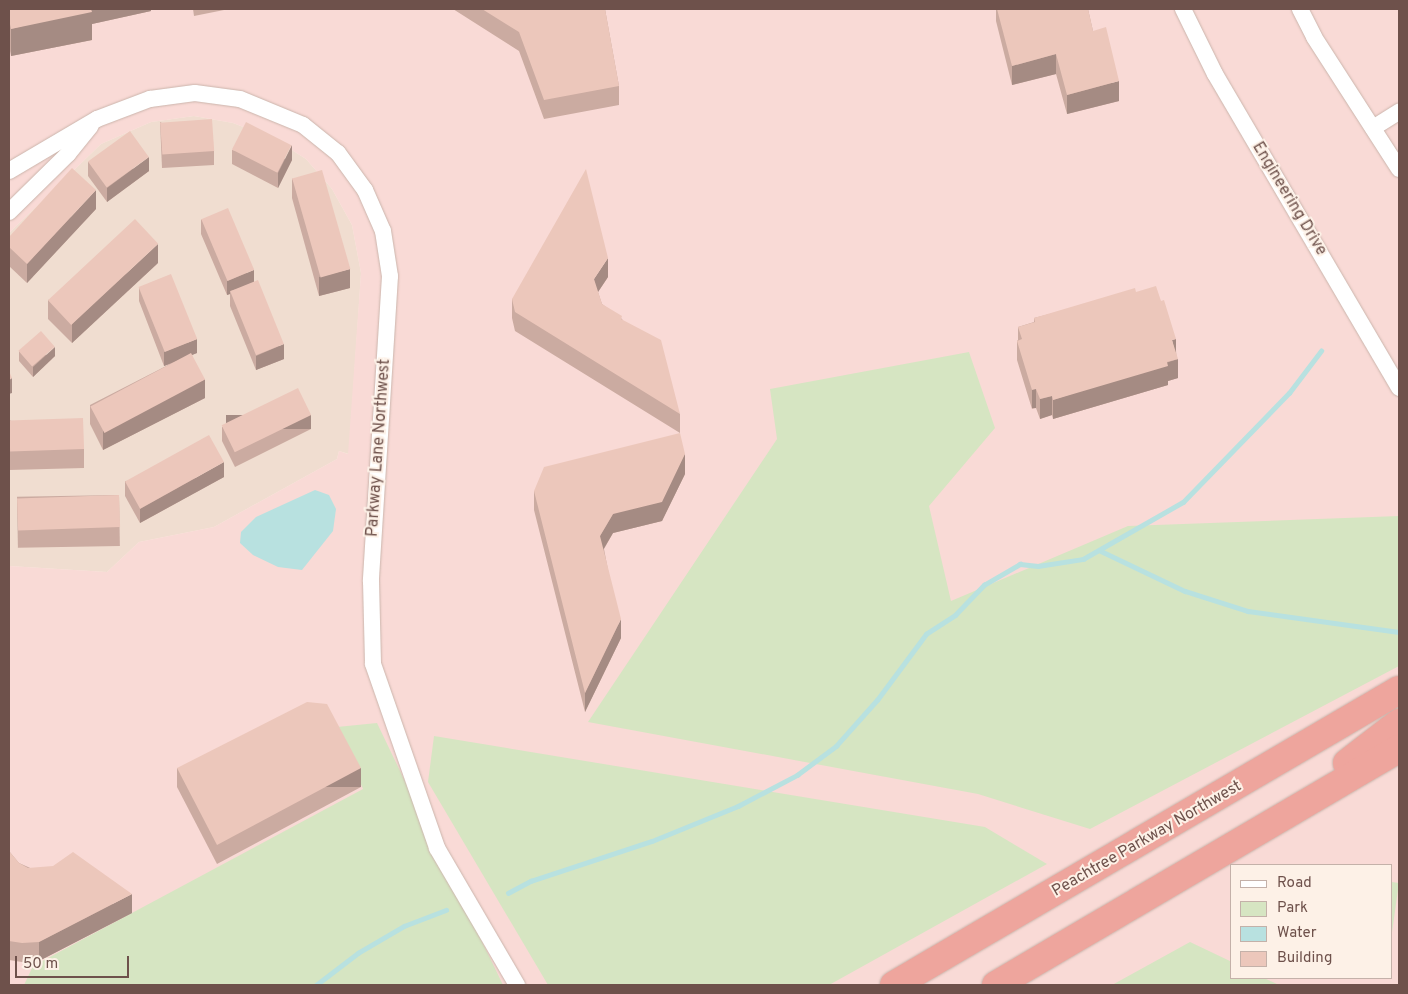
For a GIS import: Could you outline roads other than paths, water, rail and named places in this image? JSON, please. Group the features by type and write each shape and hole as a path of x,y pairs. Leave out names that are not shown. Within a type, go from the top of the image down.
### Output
{"highway":[{"name":"Peachtree Parkway Northwest","path":"894,985 1399,690"},
{"path":"1326,790 1348,761 1399,723"},
{"path":"996,985 1326,790 1399,749"}],"street":[{"name":"Engineering Drive","path":"1183,9 1215,74 1399,388"},
{"path":"1300,9 1314,37 1399,169"},
{"name":"Parkway Lane Northwest","path":"9,171 97,119 172,94 218,95 262,105 303,125 338,153 362,185 376,210 388,253 390,276 371,581 373,664 437,848 518,985"},
{"path":"1373,128 1399,112"},
{"path":"9,212 68,154 97,119"}],"water":[{"path":"315,490 329,495 336,509 333,531 302,570 278,567 253,555 240,543 241,532 256,517"}],"waterway":[{"path":"508,893 531,881 652,841 738,806 797,775 836,746 877,700 926,634 955,615 984,585 1020,564 1038,566 1083,559 1183,502 1289,393 1321,351"},
{"path":"1101,551 1185,591 1248,611 1399,632"},
{"path":"316,985 358,953 404,926 446,910"}]}
